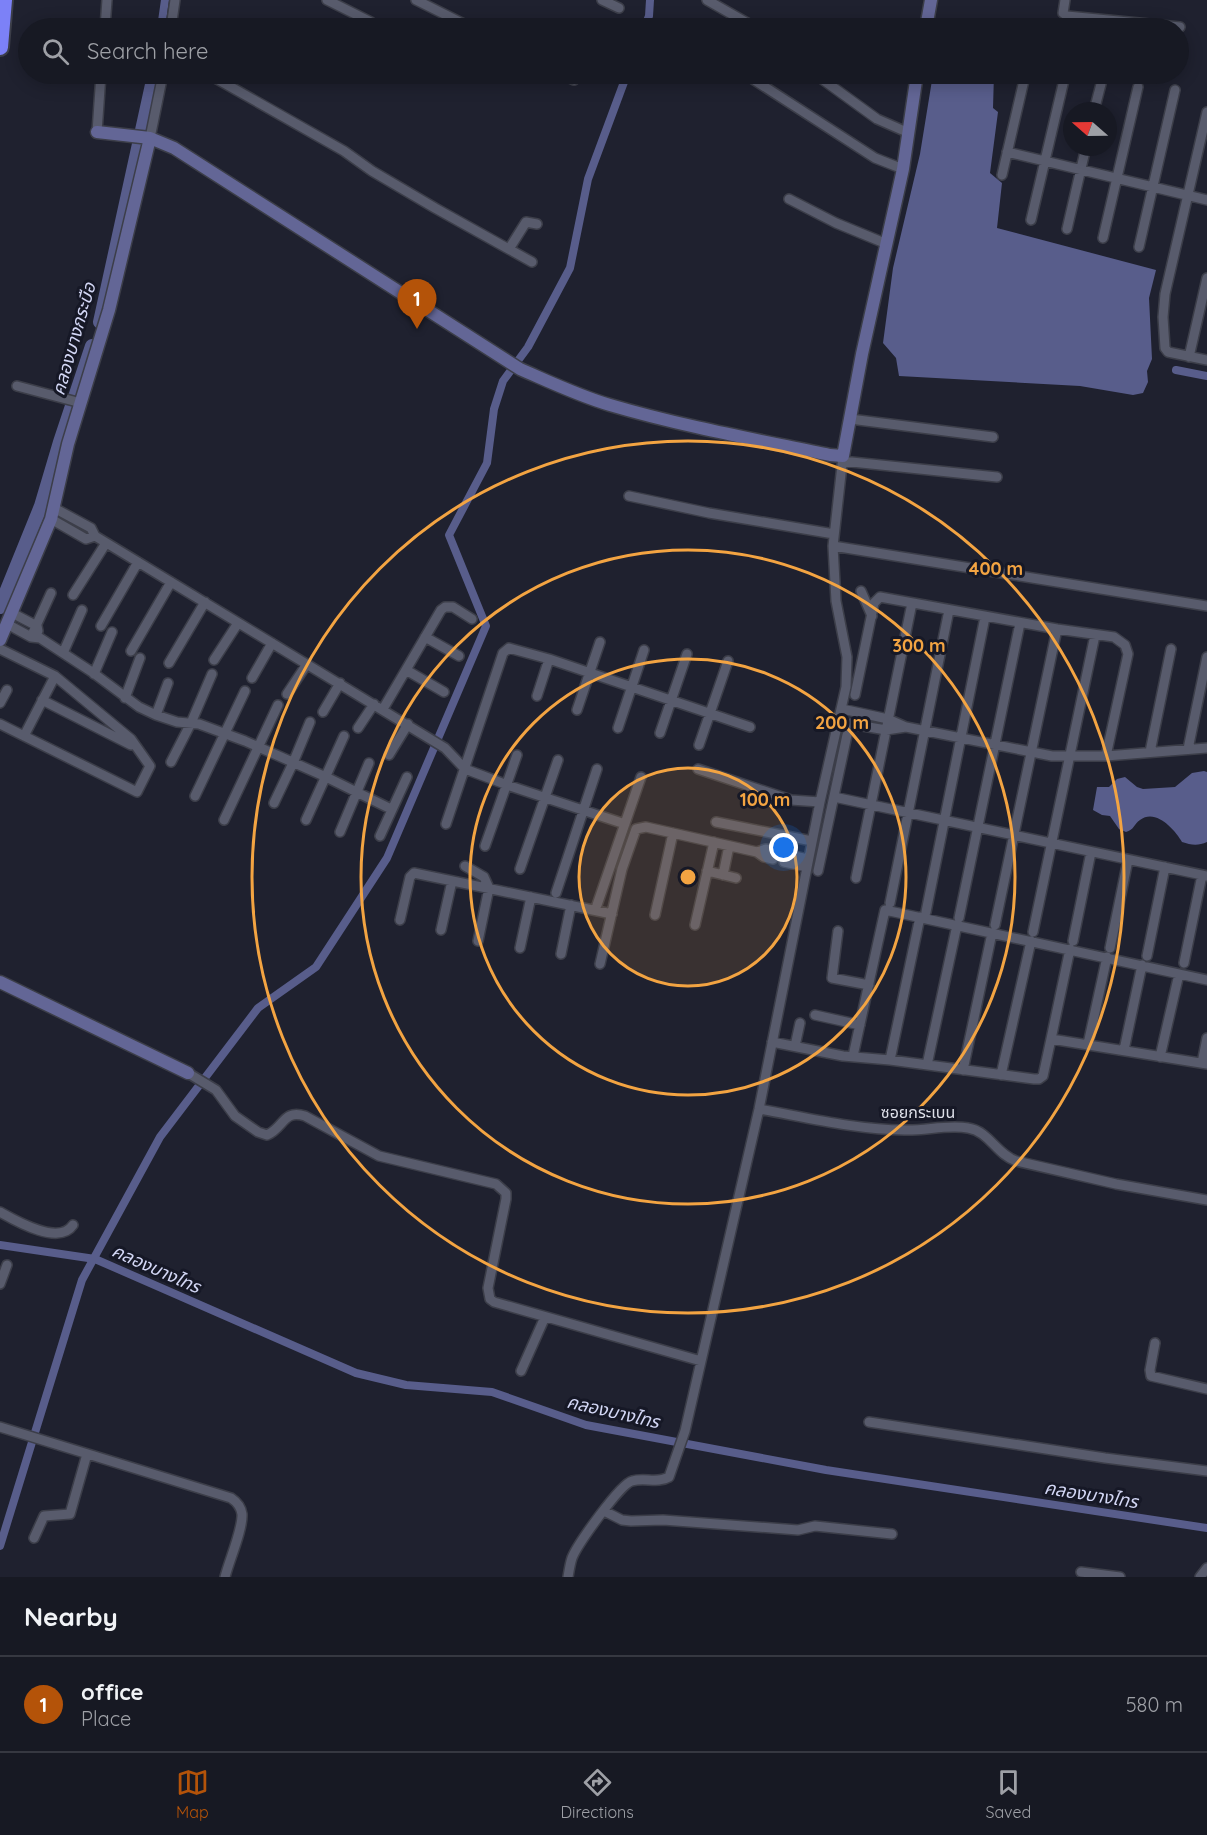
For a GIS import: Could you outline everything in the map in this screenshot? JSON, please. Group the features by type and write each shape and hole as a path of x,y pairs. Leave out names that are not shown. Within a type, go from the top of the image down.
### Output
{"highway":[{"path":"0,47 4,0"}],"street":[{"path":"106,18 107,0"},
{"path":"173,18 176,0"},
{"path":"327,0 363,18"},
{"path":"417,0 452,18"},
{"path":"602,0 619,8"},
{"path":"707,0 738,18"},
{"path":"928,18 932,0"},
{"path":"1065,0 1063,13 1067,16 1088,18"},
{"path":"100,84 97,132 150,138 174,148 520,369 610,405 843,459 997,477"},
{"path":"0,640 53,513 68,444 110,310 161,84"},
{"path":"226,84 344,151 425,203 532,262"},
{"path":"761,84 875,158 903,169"},
{"path":"829,84 877,119 909,133"},
{"path":"568,1577 572,1558 578,1545 620,1490 633,1480 657,1481 669,1477 685,1431 759,1109 807,863 846,687 847,657 837,601 834,534 850,419 903,169 916,84"},
{"path":"1002,175 1023,84"},
{"path":"1031,220 1063,84"},
{"path":"1096,102 1101,84"},
{"path":"1102,238 1138,87"},
{"path":"1139,248 1175,90"},
{"path":"1207,112 1163,302 1165,348 1168,352 1207,360"},
{"path":"1007,152 1207,200"},
{"path":"1067,229 1084,156"},
{"path":"789,199 887,244"},
{"path":"509,249 526,222 537,224"},
{"path":"1189,357 1207,278"},
{"path":"17,386 80,403"},
{"path":"850,419 993,437"},
{"path":"629,496 709,513 834,534"},
{"path":"53,513 91,528 95,537 408,724 445,748 465,769 506,785 625,824"},
{"path":"73,595 106,543"},
{"path":"833,546 1207,606"},
{"path":"101,626 138,562"},
{"path":"131,651 171,582"},
{"path":"861,591 872,616"},
{"path":"36,637 37,626 51,593"},
{"path":"855,695 874,603 880,597 1020,623 1114,637 1125,645 1128,654 1106,756"},
{"path":"169,663 204,602"},
{"path":"856,878 912,603"},
{"path":"383,709 441,610 445,606 453,607 472,619"},
{"path":"63,653 82,610"},
{"path":"890,903 949,610"},
{"path":"890,1059 944,821 985,617"},
{"path":"9,619 37,626"},
{"path":"9,619 94,674 125,698 156,715 177,722 191,723 259,747 391,809"},
{"path":"214,660 238,623"},
{"path":"927,1065 1020,623"},
{"path":"963,1070 1057,629"},
{"path":"94,674 112,632"},
{"path":"1001,1075 1095,635"},
{"path":"425,637 459,656"},
{"path":"577,710 600,642"},
{"path":"252,678 272,643"},
{"path":"446,824 506,650 514,648 549,659 750,727"},
{"path":"0,649 55,676 131,739 150,766 137,792 0,724"},
{"path":"1150,752 1171,649"},
{"path":"618,728 644,650"},
{"path":"660,733 687,654"},
{"path":"1188,749 1207,657"},
{"path":"125,698 140,658"},
{"path":"537,696 549,659"},
{"path":"699,745 728,661"},
{"path":"287,694 307,664"},
{"path":"406,670 444,692"},
{"path":"171,762 212,674"},
{"path":"24,736 55,676"},
{"path":"156,715 168,683"},
{"path":"323,712 340,683"},
{"path":"0,703 7,690"},
{"path":"195,796 245,692"},
{"path":"42,700 139,748"},
{"path":"358,728 374,704"},
{"path":"224,820 278,705"},
{"path":"842,709 888,719 906,728"},
{"path":"274,803 310,722"},
{"path":"840,722 886,730 906,728 1052,756 1106,756 1207,748"},
{"path":"389,755 408,724"},
{"path":"818,871 847,735"},
{"path":"306,820 344,736"},
{"path":"445,748 467,748 474,744"},
{"path":"485,846 517,755"},
{"path":"520,868 558,760"},
{"path":"340,832 369,763"},
{"path":"556,893 597,769"},
{"path":"698,769 734,783 791,800 820,802"},
{"path":"380,836 407,777"},
{"path":"597,905 641,777"},
{"path":"834,797 1204,876 1184,963"},
{"path":"716,822 812,841"},
{"path":"600,964 622,869 636,829 646,826 757,852 766,849 774,855"},
{"path":"655,915 673,833"},
{"path":"695,925 714,842"},
{"path":"723,875 729,846"},
{"path":"772,1042 843,1056 890,1059 1039,1079 1043,1076 1091,852"},
{"path":"785,858 807,863"},
{"path":"1088,1044 1128,860"},
{"path":"465,866 484,877 489,888 478,941"},
{"path":"1147,956 1165,867"},
{"path":"707,871 736,878"},
{"path":"400,920 411,874 612,914"},
{"path":"441,930 452,881"},
{"path":"520,948 531,897"},
{"path":"561,954 571,905"},
{"path":"853,1056 885,910 923,914 1109,953 1142,965 1207,980"},
{"path":"838,931 832,978 869,985"},
{"path":"1124,1050 1142,965"},
{"path":"1160,1057 1179,974"},
{"path":"0,982 188,1073 216,1090 235,1116 258,1132 267,1135 273,1132 289,1115 296,1113 379,1156 496,1184 506,1193 506,1199 488,1295 494,1302 701,1360"},
{"path":"816,1015 860,1026"},
{"path":"795,1046 800,1023"},
{"path":"1051,1039 1205,1063 1207,1038"},
{"name":"ซอยกระเบน","path":"759,1109 829,1122 903,1130 967,1127 983,1133 1001,1153 1016,1161 1116,1184 1207,1200"},
{"path":"0,1212 26,1226 44,1231 61,1234 73,1225"},
{"path":"0,1284 7,1265"},
{"path":"521,1371 545,1317"},
{"path":"1155,1343 1151,1376 1207,1389"},
{"path":"868,1422 1117,1460 1207,1471"},
{"path":"0,1427 219,1493 237,1502 242,1513 225,1577"},
{"path":"34,1538 44,1516 70,1514 87,1454"},
{"path":"604,1511 622,1520 631,1521 663,1520 798,1530 815,1526 892,1534"},
{"path":"1200,1577 1207,1568"},
{"path":"1081,1572 1120,1577"}],"water":[{"path":"931,84 994,84 993,108 998,112 990,173 1002,183 997,228 1156,270 1149,298 1152,359 1147,371 1148,382 1143,393 1133,395 1080,386 899,376 896,358 883,343 893,268 920,154"},
{"path":"1207,772 1207,842 1194,845 1182,842 1164,822 1152,817 1140,820 1126,832 1119,829 1110,816 1093,810 1097,787 1109,787 1117,779 1125,777 1143,789 1175,787 1192,773"}],"waterway":[{"name":"คลองบางกระบือ","path":"162,18 165,0"},
{"path":"648,18 650,0"},
{"name":"คลองบางกระบือ","path":"100,322 152,84"},
{"path":"0,1546 82,1280 160,1137 258,1008 316,967 387,858 486,626 449,535 487,463 494,409 503,381 528,347 570,268 588,179 623,84"},
{"name":"คลองบางกระบือ","path":"0,607 41,506 92,346"},
{"path":"1176,370 1207,376"},
{"name":"คลองบางไทร","path":"0,1245 95,1259 356,1373 406,1385 492,1392 586,1425 826,1470 1207,1528"}],"place":[{"name":"office","path":"417,329"}]}
